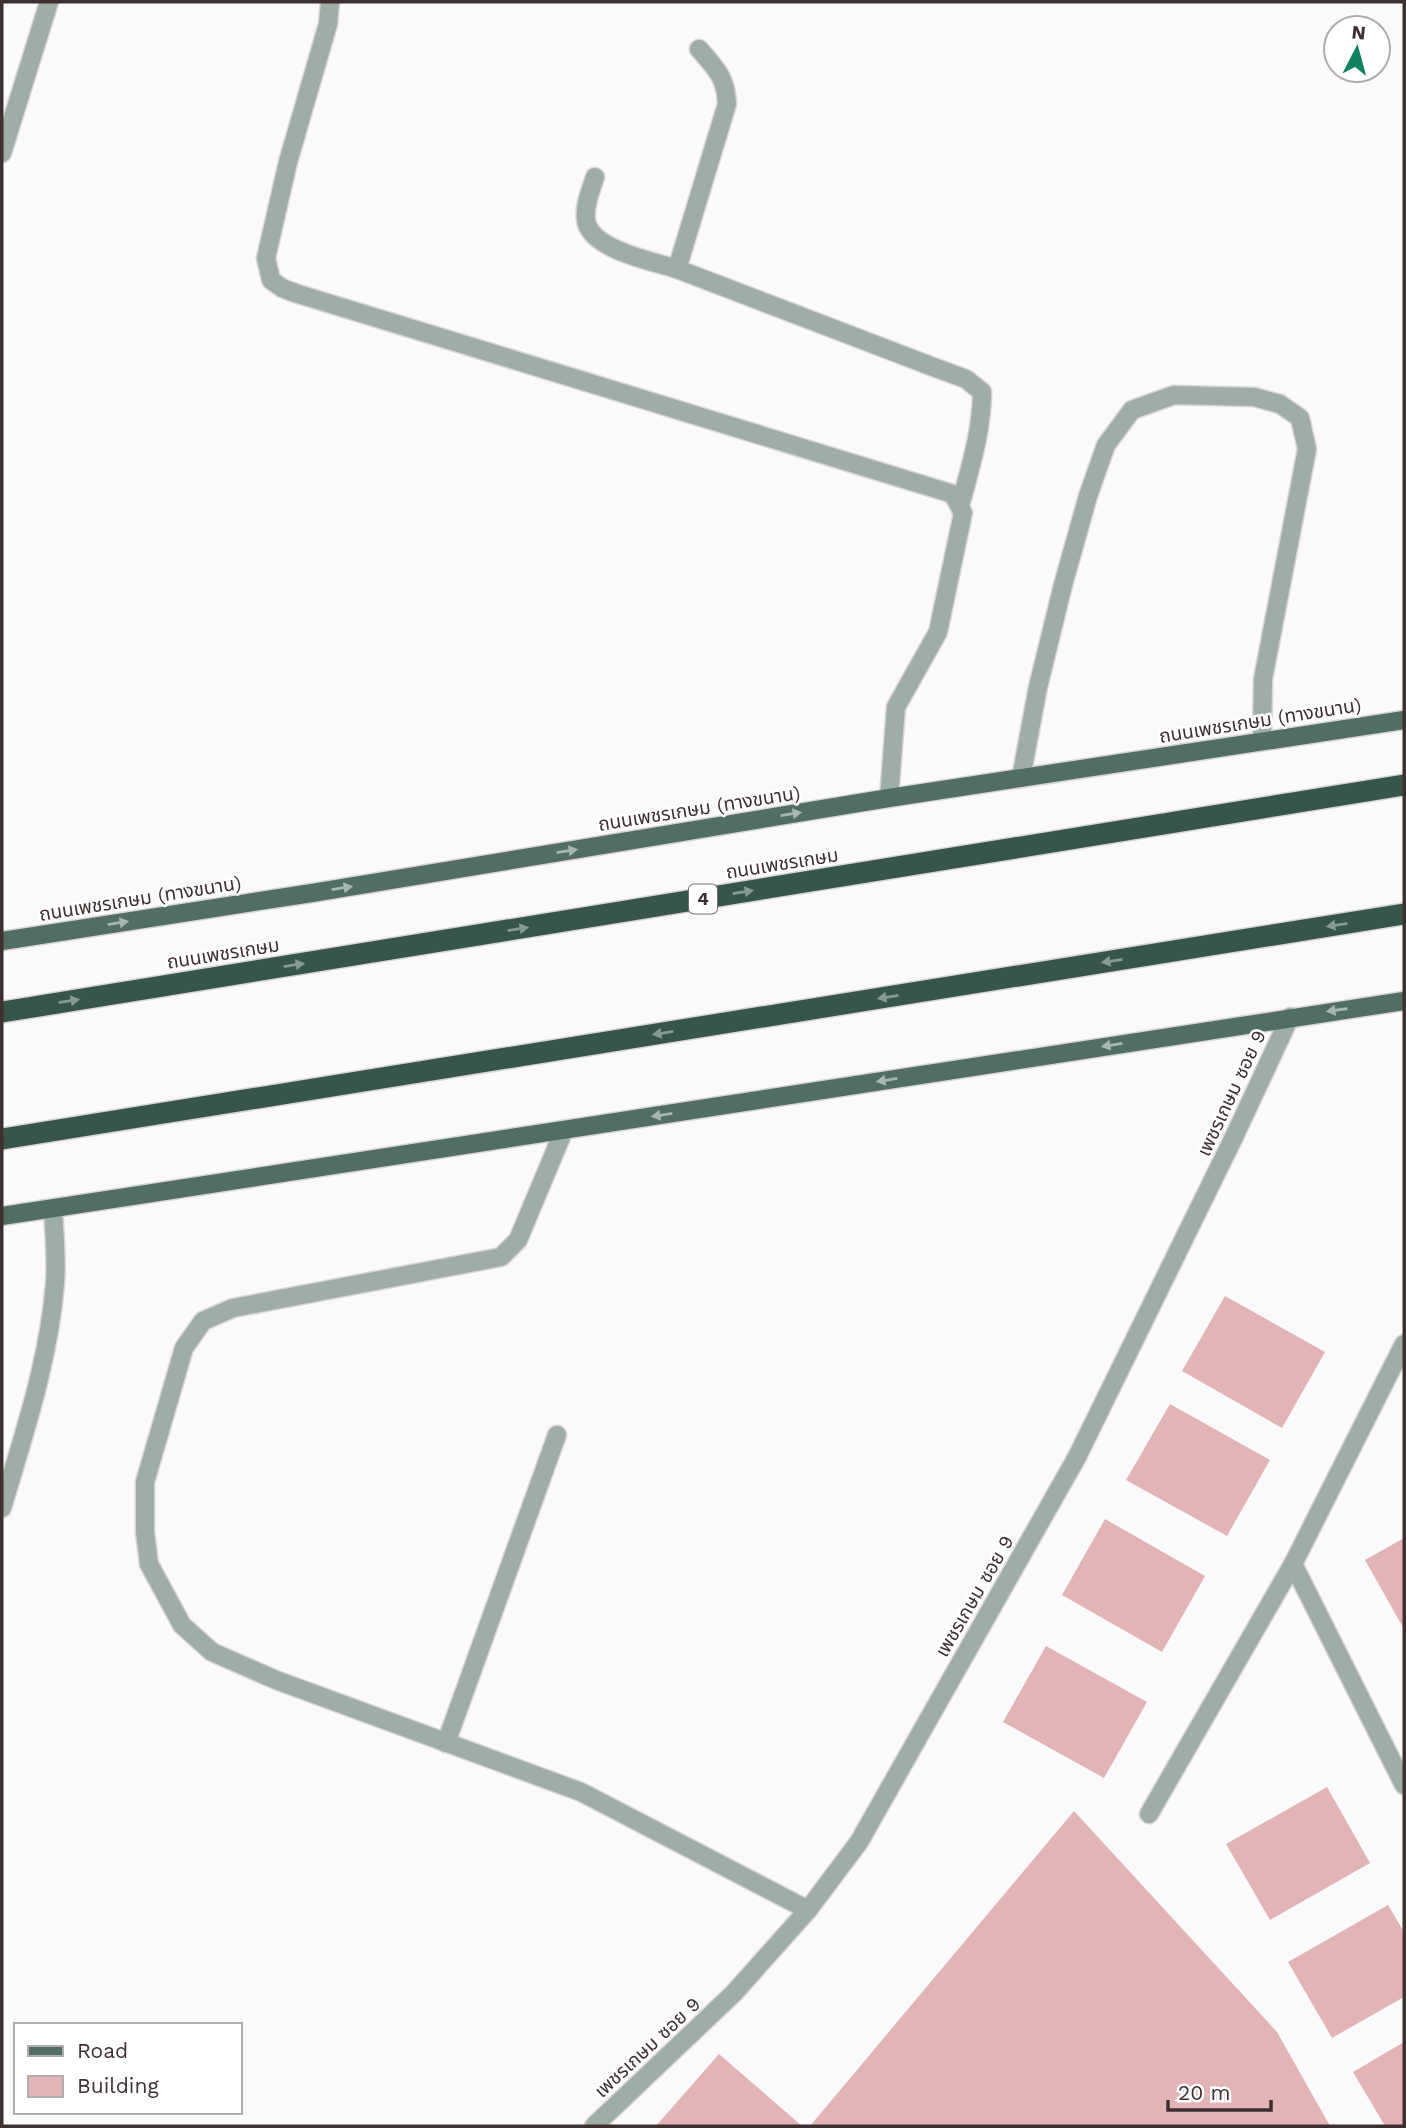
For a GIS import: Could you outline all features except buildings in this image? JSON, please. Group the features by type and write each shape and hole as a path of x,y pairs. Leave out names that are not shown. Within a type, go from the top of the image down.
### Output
{"highway":[{"name":"ถนนเพชรเกษม","path":"2,1012 1404,785"},
{"path":"2,1139 1404,914"}],"main road":[{"name":"ถนนเพชรเกษม (ทางขนาน)","path":"2,941 312,893 889,797 1404,720"},
{"path":"2,1216 116,1196 564,1130 1290,1017 1404,1004"}],"street":[{"path":"2,153 49,2"},
{"path":"331,2 328,24 288,162 266,258 271,280 295,293 953,494 963,513 938,632 896,707 889,797"},
{"path":"677,269 727,104 726,88 716,68 699,49"},
{"path":"595,177 585,217 587,228 597,240 976,385 982,392 982,408 974,457 960,506"},
{"path":"1021,778 1038,687 1063,585 1088,496 1106,445 1132,410 1174,396 1254,397 1280,404 1300,418 1307,449 1263,679 1262,741"},
{"name":"เพชรเกษม ซอย 9","path":"594,2126 734,1993 808,1910 859,1842 1077,1457 1290,1017"},
{"path":"564,1130 518,1240 501,1257 233,1308 203,1321 184,1348 145,1482 145,1532 149,1564 182,1625 212,1652 276,1680 581,1793 808,1910"},
{"path":"2,1507 37,1391 50,1330 56,1280 53,1208"},
{"path":"1149,1814 1293,1564 1404,1344"},
{"path":"446,1743 557,1435"},
{"path":"1293,1564 1404,1785"}]}
